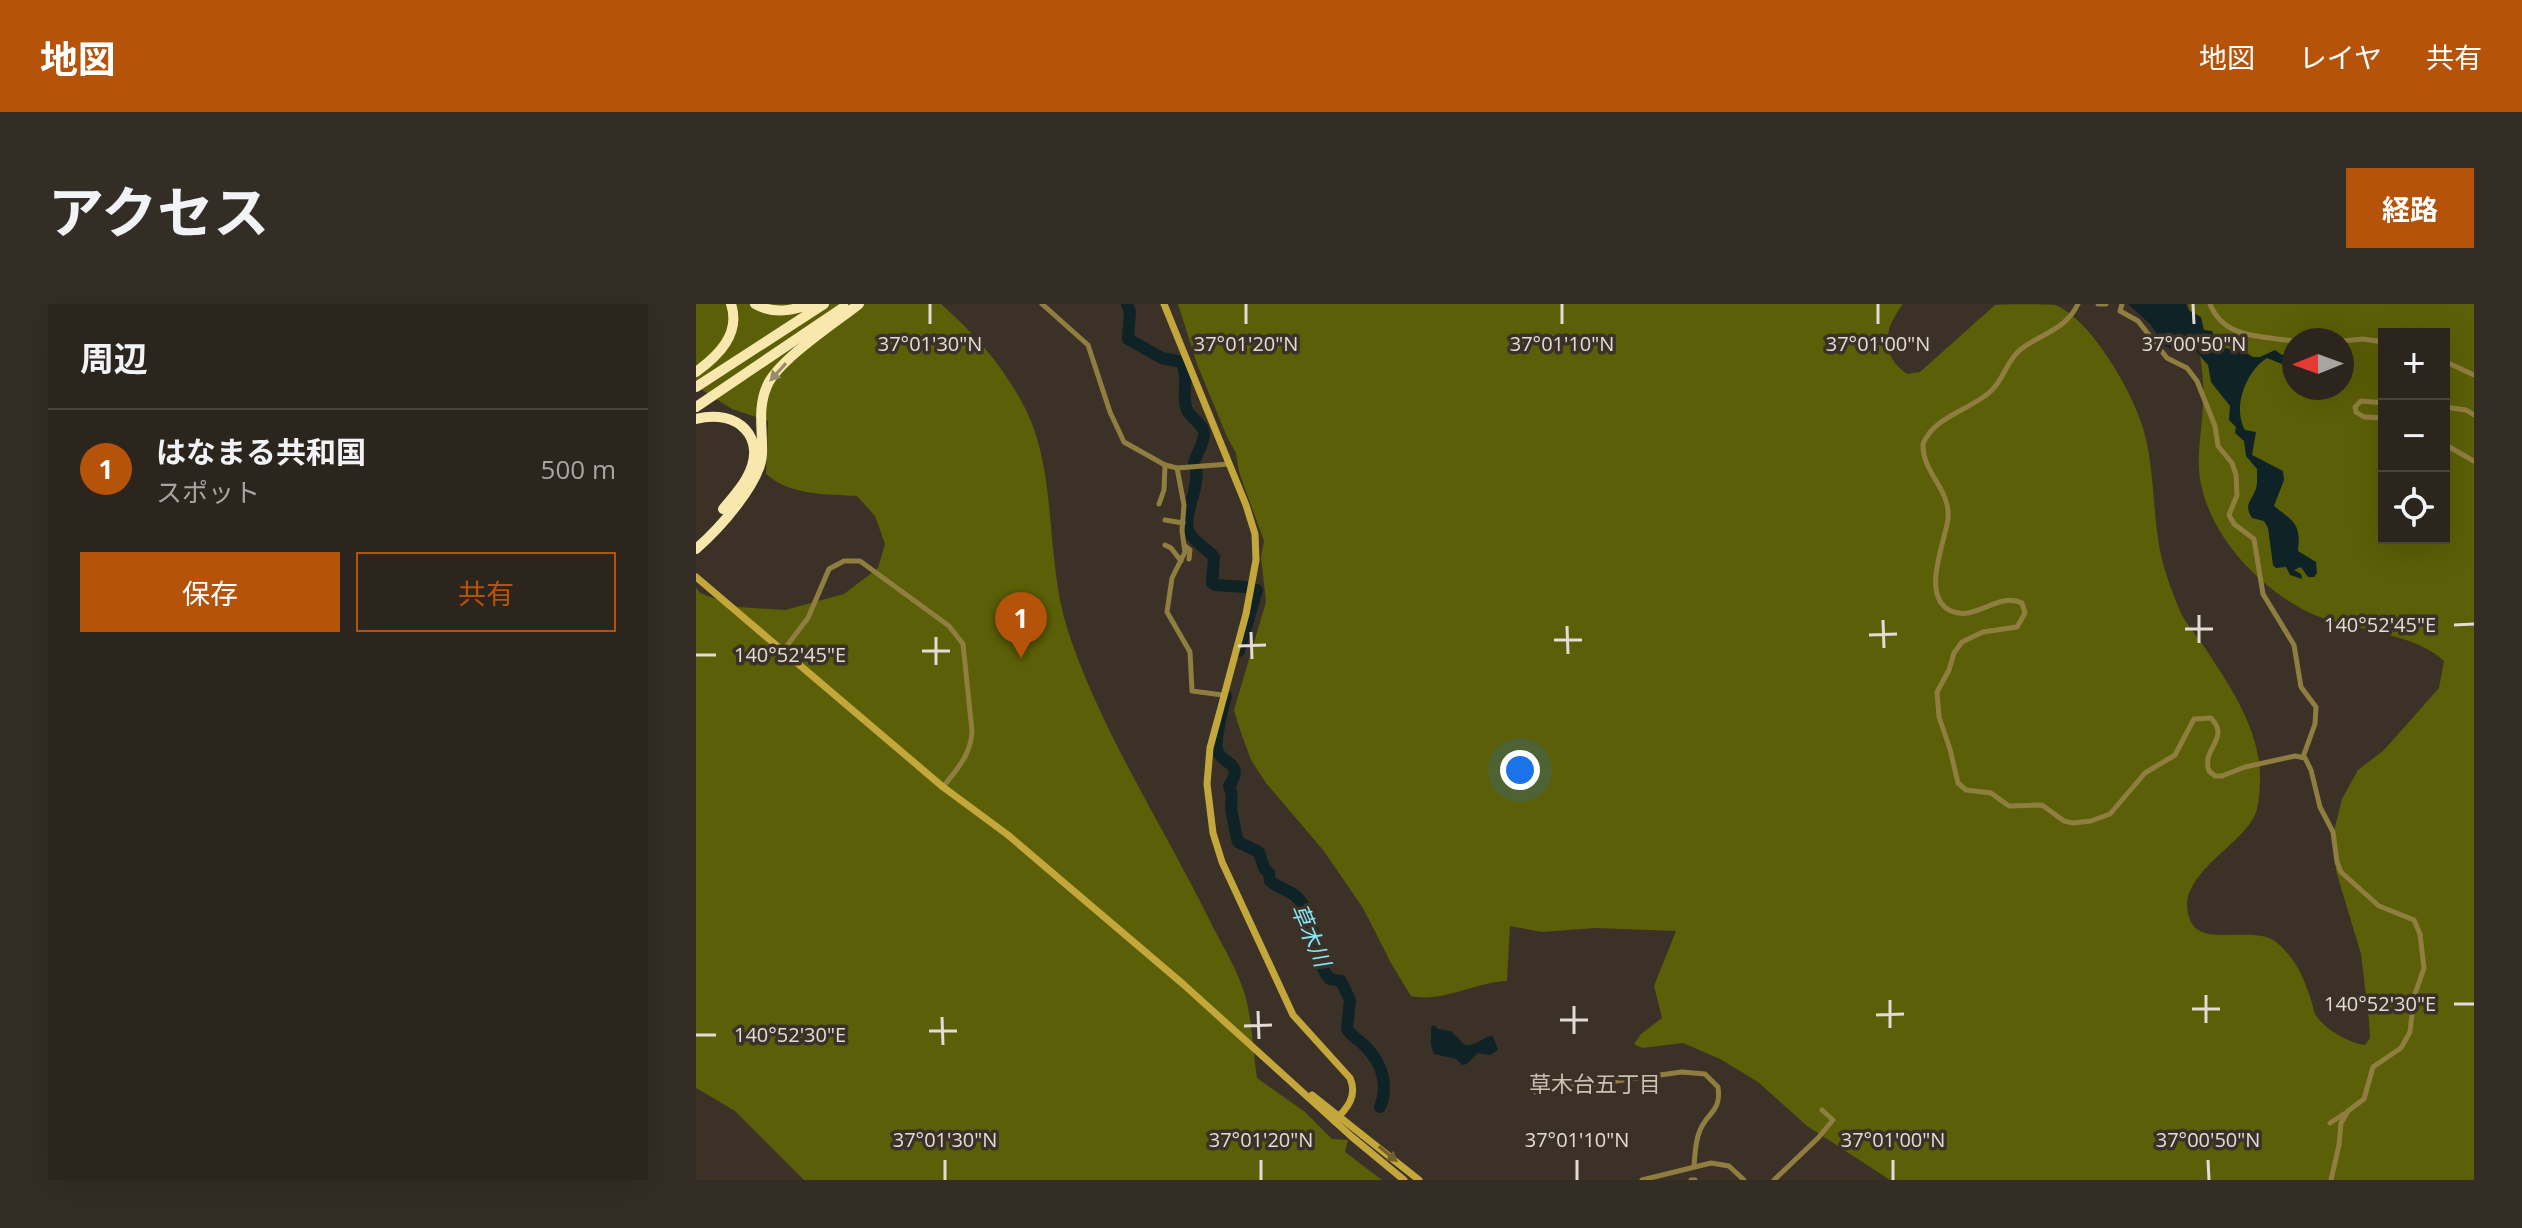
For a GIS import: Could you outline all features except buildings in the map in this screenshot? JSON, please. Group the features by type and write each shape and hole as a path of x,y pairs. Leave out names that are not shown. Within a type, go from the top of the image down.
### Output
{"highway":[{"path":"696,372 724,347 734,323 731,304"},
{"path":"755,304 777,312 813,304"},
{"path":"696,387 824,304"},
{"path":"696,407 849,304"},
{"path":"696,549 728,514 758,473 762,454 761,404 767,384 779,369 859,304"},
{"path":"696,419 712,415 738,422 747,429 754,457 748,477 696,541"}],"street":[{"path":"1042,304 1088,345 1110,412 1124,442 1165,465 1177,468 1230,463"},
{"path":"1164,304 1253,523 1256,560 1246,614 1223,695 1207,770 1213,833 1227,874 1293,1015 1350,1078 1353,1097 1337,1118"},
{"path":"2078,304 2061,327 2019,350 1990,392 1950,416 1930,433 1923,444 1926,464 1944,492 1948,510 1935,573 1940,601 1951,611 1966,613 2006,600 2017,600 2022,603 2025,613 2017,627 1983,632 1962,642 1938,689 1939,717 1958,783 1966,790 1991,793 2009,806 2042,805 2064,821 2079,823 2113,811 2145,773 2175,755 2197,718 2211,718 2219,729 2219,735 2206,758 2209,771 2215,776 2245,767 2303,757"},
{"path":"2098,304 2106,304"},
{"path":"2122,304 2120,311 2138,321 2167,358 2193,373 2218,434 2218,446 2232,463 2237,495 2229,515 2234,524 2254,539 2263,594 2294,645 2301,687 2316,707 2315,724 2303,757"},
{"path":"2210,304 2221,322 2237,332 2282,339"},
{"path":"2354,340 2378,341"},
{"path":"2450,364 2474,375"},
{"path":"2378,402 2361,401 2355,407 2356,412 2364,417 2378,418"},
{"path":"2450,408 2466,410 2474,415"},
{"path":"2450,447 2474,461"},
{"path":"1159,504 1164,490 1165,465"},
{"path":"1177,468 1184,502 1185,555 1172,578 1167,612 1190,652 1192,691 1223,695"},
{"path":"1165,520 1183,523"},
{"path":"1165,545 1181,561"},
{"path":"1184,545 1190,550 1189,559"},
{"path":"782,653 808,618 829,569 844,561 860,561 949,626 963,644 972,731 966,757 943,787"},
{"path":"696,577 943,787 1020,845 1337,1118 1419,1180"},
{"path":"2303,757 2311,770 2320,807 2333,832 2341,872 2379,906 2414,920 2421,939 2423,972 2414,997 2408,1037 2396,1053 2373,1067 2364,1099 2330,1123"},
{"path":"1535,1092 1682,1072 1705,1074 1718,1087 1719,1099 1715,1111 1698,1135 1694,1166"},
{"path":"1774,1180 1833,1120 1822,1110"},
{"path":"2331,1180 2345,1114"},
{"path":"1337,1118 1404,1180"},
{"path":"1642,1180 1711,1163 1729,1166 1744,1180"}],"shaded area":[{"path":"696,304 941,304 989,354 1019,396 1037,437 1048,492 1061,604 1082,669 1116,744 1237,973 1248,1009 1257,1078 1305,1112 1332,1139 1348,1140 1345,1152 1382,1180 804,1180 735,1111 696,1088 696,588 700,593 738,607 785,610 844,594 878,568 885,544 875,516 857,496 798,490 766,474 768,421 732,409 696,386"},
{"path":"1178,304 1903,304 1892,323 1887,341 1892,358 1907,374 1920,372 1995,305 2055,305 2068,312 2094,338 2117,371 2134,405 2148,448 2159,547 2170,586 2183,617 2242,710 2250,726 2259,761 2255,815 2190,891 2187,906 2191,922 2206,933 2256,935 2276,942 2297,967 2319,1020 2337,1034 2365,1045 2370,1038 2361,954 2336,871 2333,835 2342,799 2358,770 2384,750 2439,688 2444,661 2414,643 2308,612 2271,589 2225,539 2205,500 2200,479 2203,376 2188,304 2474,304 2474,1180 1890,1180 1807,1126 1758,1082 1720,1059 1683,1043 1642,1048 1634,1044 1641,1034 1662,1018 1654,986 1676,931 1595,928 1542,932 1510,926 1507,981 1435,997 1411,996 1363,908 1323,850 1266,783 1251,760 1240,730 1234,710 1266,602 1261,557 1264,541 1239,472 1236,453 1197,364"}],"water":[{"path":"2128,304 2186,304 2188,310 2201,317 2204,330 2212,331 2225,347 2253,357 2275,350 2282,355 2282,364 2267,358 2247,381 2241,401 2241,421 2245,430 2256,432 2252,455 2283,471 2284,480 2274,506 2295,524 2298,551 2316,562 2317,573 2314,577 2308,577 2301,567 2294,570 2301,574 2302,579 2290,575 2286,567 2276,568 2273,565 2268,528 2264,521 2252,518 2248,510 2257,486 2257,469 2246,456 2244,441 2235,433 2236,427 2229,420 2230,406 2211,382 2208,365 2193,348 2175,350 2164,346 2151,325"},
{"path":"1434,1025 1438,1029 1451,1031 1465,1045 1493,1036 1498,1050 1490,1055 1478,1053 1462,1065 1456,1059 1434,1054 1431,1027"}],"waterway":[{"name":"草木川","path":"1127,304 1130,311 1128,339 1162,358 1182,362 1186,407 1204,433 1194,463"},
{"name":"草木川","path":"1196,469 1187,520 1190,534 1214,557 1212,583 1245,587"},
{"name":"草木川","path":"1239,651 1257,590"},
{"name":"草木川","path":"1226,696 1217,749 1235,772 1229,786 1238,842 1259,852 1270,881 1297,897 1304,906 1324,970 1330,979 1341,981 1350,1000 1347,1029 1372,1053 1380,1067 1384,1083 1380,1107"}],"place":[{"name":"はなまる共和国","path":"1021,658"}],"district":[{"name":"草木台五丁目","path":"1595,1084"}]}
